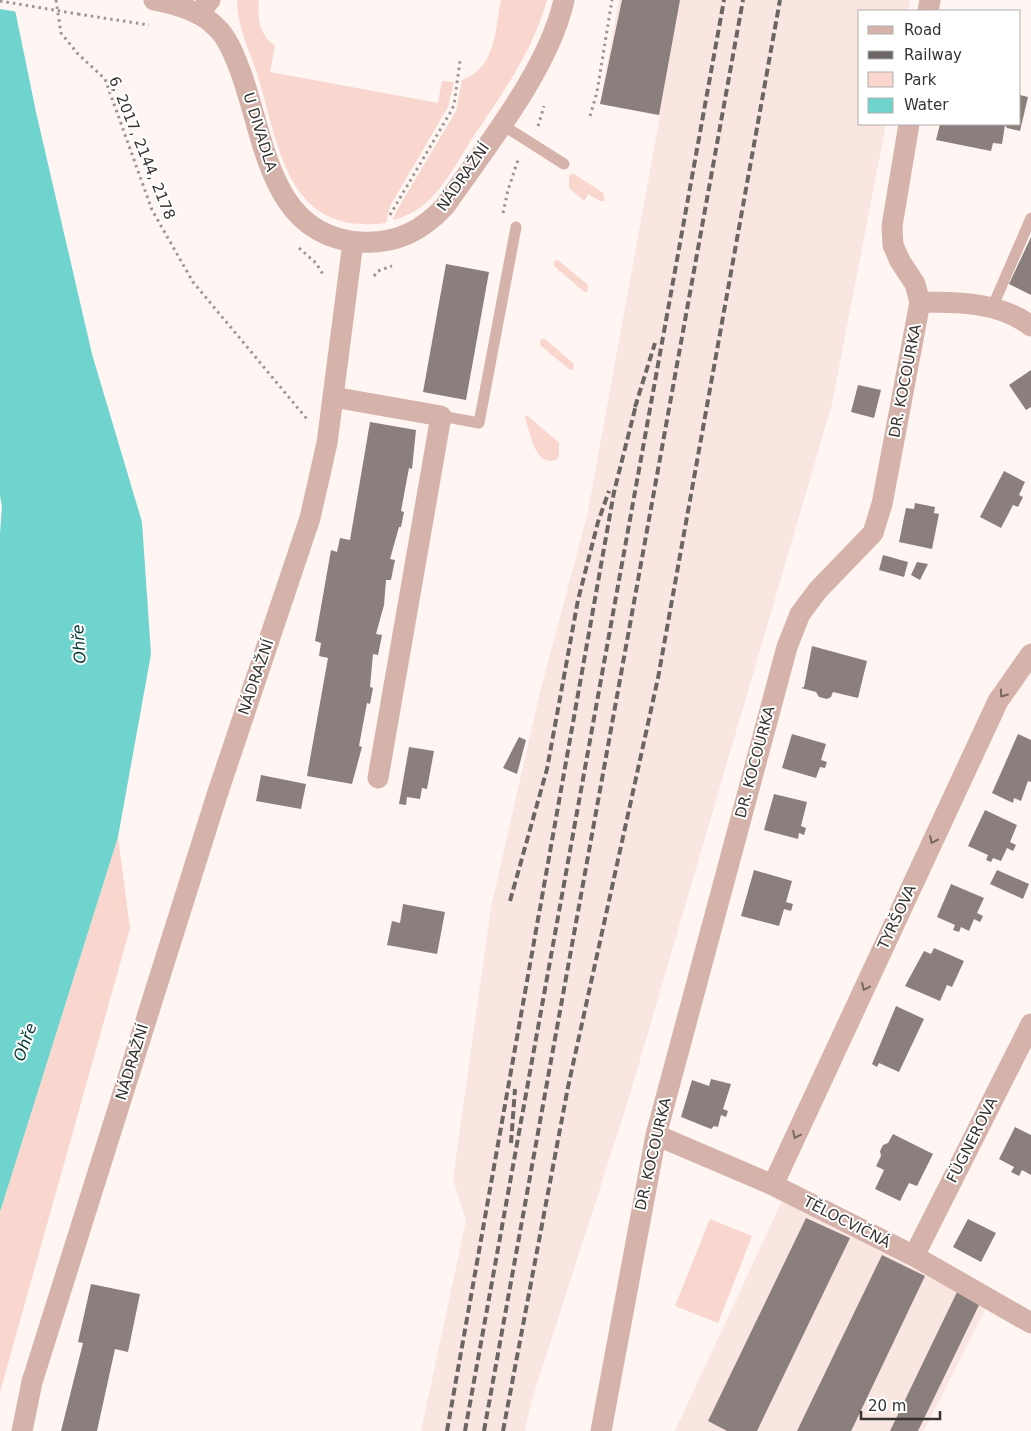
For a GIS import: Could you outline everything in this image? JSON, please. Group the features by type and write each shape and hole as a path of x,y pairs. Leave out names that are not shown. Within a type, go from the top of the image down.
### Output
{"street":[{"name":"U DIVADLA","path":"154,0 180,6 204,7 236,58 275,181 282,195 295,212 312,227 333,237 353,242"},
{"name":"NÁDRAŽNÍ","path":"22,1431 32,1382 196,861 310,518 327,443 353,242 373,243 392,240 412,233 432,220 444,206 501,124 546,50 559,24 564,0"},
{"path":"909,125 892,226 893,245 915,284 920,302 952,302 992,308 1003,310 1028,320"},
{"name":"DR. KOCOURKA","path":"601,1431 656,1135 786,647 800,614 818,590 873,533 882,504 920,302"},
{"path":"333,397 441,416 378,778"},
{"name":"TYRŠOVA","path":"773,1185 998,701 1031,654"},
{"name":"FÜGNEROVA","path":"914,1256 1031,1024"},
{"name":"TĚLOCVIČNÁ","path":"656,1135 773,1185 914,1256 1031,1323"}],"lane":[{"path":"501,124 564,164"},
{"path":"992,308 1031,218"},
{"path":"441,416 479,423 516,227"}],"path":[{"name":"6, 2017, 2144, 2178","path":"56,0 61,33 78,54 105,79 152,210 193,282 327,443"},
{"path":"590,116 597,92 612,0"},
{"path":"0,1 151,26"},
{"path":"392,240 389,219 391,213 454,105 460,61"},
{"path":"295,244 316,262 325,278"}],"shaded area":[{"path":"619,0 910,0 908,10 858,10 858,125 886,125 832,404 628,1101 531,1403 525,1431 421,1431 466,1221 453,1179 491,907 540,692 587,516 660,116 600,104"},
{"path":"782,1201 987,1306 924,1431 675,1431"}],"green space":[{"path":"237,0 259,0 258,14 260,26 265,36 275,46 270,72 438,103 442,81 454,82 448,107 390,206 386,223 353,223 328,216 308,202 294,183 274,134 256,70 239,21"},
{"path":"501,0 547,0 534,37 516,72 455,167 426,203 405,216 393,220 397,210 456,111 462,80 482,67 488,57 495,35"},
{"path":"573,173 603,193 605,201 600,201 588,194 584,201 569,188 569,176"},
{"path":"558,260 588,285 587,292 583,291 554,266 554,261"},
{"path":"541,339 545,339 574,364 573,370 569,369 540,345"},
{"path":"525,416 528,416 559,443 559,456 556,460 549,461 543,458 535,448 526,421"},
{"path":"118,837 130,928 0,1392 0,1212"},
{"path":"710,1219 752,1236 718,1323 675,1306"}],"water":[{"name":"Ohře","path":"0,0 13,0 36,112 92,354 142,522 151,654 118,837 0,1212 0,534 2,506 0,496"}],"pier":[{"path":"0,0 16,0 18,12 0,9"}],"building":[{"path":"622,0 680,0 659,115 600,104"},
{"path":"1021,95 1028,97 1020,131 1007,128 1005,125 1021,125"},
{"path":"940,125 1005,125 1002,144 993,143 991,151 936,140"},
{"path":"1031,237 1031,295 1009,284"},
{"path":"446,264 489,272 466,400 423,392"},
{"path":"1031,370 1031,407 1026,410 1009,385"},
{"path":"858,385 881,390 874,418 851,412"},
{"path":"370,422 416,430 412,469 409,468 401,511 404,512 401,527 399,527 390,559 395,560 391,580 386,580 384,605 376,634 382,635 378,655 373,654 370,687 373,688 370,704 367,703 359,746 362,747 352,784 307,776 328,658 319,656 321,643 315,641 331,550 337,552 340,538 350,540"},
{"path":"1004,471 1025,482 1019,495 1023,497 1018,507 1013,505 1001,528 980,517"},
{"path":"915,503 935,507 934,513 939,514 932,549 899,542 906,508 914,509"},
{"path":"883,555 908,562 904,577 879,570"},
{"path":"917,562 928,564 920,580 911,575"},
{"path":"812,646 867,661 858,698 833,692 831,697 827,699 819,697 816,692 801,688 804,687"},
{"path":"792,734 826,744 821,760 827,762 825,768 820,767 816,778 782,768"},
{"path":"1018,734 1031,740 1031,782 1028,781 1021,801 1014,798 1013,803 992,793"},
{"path":"519,737 526,740 517,774 503,768"},
{"path":"409,747 434,751 427,789 422,788 420,799 407,797 406,805 399,804"},
{"path":"261,775 306,784 301,809 256,801"},
{"path":"774,794 807,802 801,826 806,828 804,835 799,833 798,839 764,830"},
{"path":"985,810 1017,825 1010,842 1016,845 1013,851 1007,848 1001,861 993,858 991,862 986,860 988,855 968,846"},
{"path":"754,870 792,881 786,902 793,904 791,911 784,909 779,926 741,916"},
{"path":"997,870 1029,884 1023,899 990,884"},
{"path":"951,884 984,898 977,913 983,916 980,922 974,919 969,931 961,927 959,932 953,930 955,925 937,917"},
{"path":"403,904 445,912 437,954 387,945 392,921 400,923"},
{"path":"934,948 964,961 952,987 947,985 940,1001 905,986 924,951 931,954"},
{"path":"896,1006 924,1019 899,1072 879,1063 877,1067 872,1064"},
{"path":"711,1079 731,1084 723,1109 728,1111 726,1117 721,1115 718,1127 714,1126 711,1129 681,1117 692,1080 709,1086"},
{"path":"1015,1127 1031,1135 1031,1175 1022,1170 1019,1176 1011,1172 1014,1167 999,1159"},
{"path":"893,1134 933,1154 917,1186 909,1183 900,1201 875,1189 884,1170 876,1166 881,1156 880,1151"},
{"path":"806,1218 850,1238 757,1431 727,1431 708,1421"},
{"path":"968,1219 996,1233 981,1262 953,1247"},
{"path":"882,1255 925,1276 855,1423 851,1431 797,1431"},
{"path":"91,1284 140,1294 128,1352 115,1349 97,1431 61,1431 83,1343 78,1342"},
{"path":"957,1292 980,1303 918,1431 890,1431"}],"railway":[{"path":"465,1431 724,0"},
{"path":"484,1431 743,0"},
{"path":"503,1431 568,1087 658,678 780,0"},
{"path":"635,407 655,343"},
{"path":"447,1431 614,492 637,401"},
{"path":"510,901 547,769 578,600 598,522 609,491"},
{"path":"511,1143 515,1089"}]}
